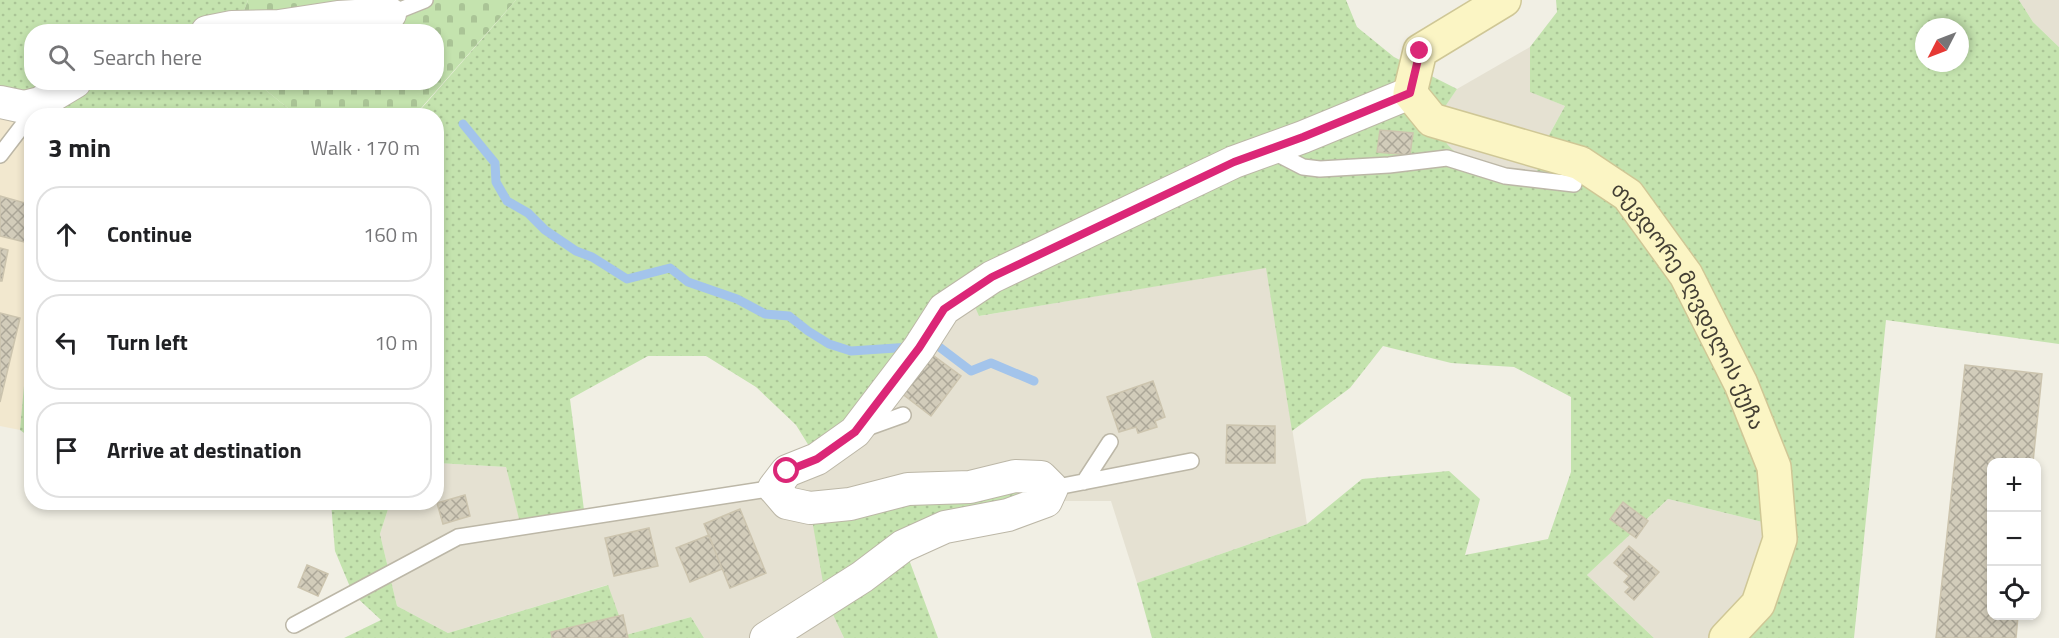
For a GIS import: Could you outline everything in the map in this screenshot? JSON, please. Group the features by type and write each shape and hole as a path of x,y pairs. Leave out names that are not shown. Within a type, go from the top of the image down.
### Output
{"street":[{"path":"766,638 862,577 903,546 945,527 1008,515 1046,501 1052,488 1041,477 1015,476 969,486 908,489 850,504 810,508 787,502 774,488 787,471 817,459 855,432 926,338 944,309 992,277 1234,162 1410,93 1420,51 1504,0"},
{"path":"292,24 338,17 390,14"},
{"path":"0,102 24,107 40,103 62,90"},
{"name":"თევდორე მღვდელის ქუჩა","path":"1410,93 1432,120 1580,163 1628,195 1686,275 1741,384 1774,467 1780,539 1758,604 1726,638"}],"lane":[{"path":"390,14 425,0"},
{"path":"36,108 40,103"},
{"path":"0,155 24,124"},
{"path":"1269,149 1303,167 1320,169 1389,165 1447,158 1505,176 1574,184"},
{"path":"855,432 903,415"},
{"path":"1084,482 1110,442"},
{"path":"1052,488 1191,461"},
{"path":"294,625 458,537 774,488"}],"shaded area":[{"path":"2019,0 2059,0 2059,47 2033,22"},
{"path":"1530,47 1531,92 1565,106 1548,137 1534,180 1465,162 1448,145 1410,93 1444,107 1457,89"},
{"path":"0,116 24,116 24,389 20,430 0,426"},
{"path":"1267,267 1307,524 1137,583 1111,501 1046,501 1052,488 826,600 844,638 704,638 691,617 626,635 607,585 448,633 397,606 380,534 388,510 444,510 444,463 506,467 521,526 774,488 969,293 980,316"},
{"path":"1668,499 1779,526 1730,638 1654,638 1587,575"}],"green space":[{"path":"0,0 248,0 239,24 24,24 24,90 266,90 288,108 24,108 24,116 0,116"},
{"path":"248,0 516,0 444,82 444,24 239,24"},
{"path":"516,0 1346,0 1357,27 1394,57 1457,89 1444,108 1411,94 1448,145 1465,162 1534,180 1548,137 1565,106 1530,92 1530,47 1557,12 1556,0 2019,0 2033,22 2059,47 2059,344 1886,320 1854,638 1730,638 1779,526 1668,499 1587,575 1654,638 1152,638 1137,583 1307,524 1362,479 1449,471 1480,499 1465,555 1548,539 1571,472 1571,397 1514,367 1451,363 1383,346 1350,388 1292,431 1266,268 979,316 969,293 817,459 796,425 756,387 706,356 648,356 570,399 585,518 521,527 506,467 444,463 444,108 422,108 438,90 444,90 444,83"},
{"path":"266,90 437,90 421,108 288,108"},
{"path":"24,386 24,433 20,430"},
{"path":"1052,488 904,546 938,638 844,638 826,600 810,508"},
{"path":"332,510 388,510 380,534 397,606 448,633 608,585 626,635 691,617 704,638 344,638 381,620 353,594 335,551"}],"building":[{"path":"1380,130 1413,133 1410,155 1377,152"},
{"path":"0,196 24,203 24,242 0,236"},
{"path":"0,248 8,250 2,281 0,281"},
{"path":"0,313 20,318 0,402"},
{"path":"930,353 961,376 931,416 900,392"},
{"path":"1965,365 2042,374 2033,458 1987,458 1987,620 2018,620 2016,638 1936,638"},
{"path":"1153,381 1165,417 1155,421 1157,427 1138,433 1136,427 1119,432 1107,397"},
{"path":"1227,425 1275,426 1275,463 1226,463"},
{"path":"465,495 470,516 443,524 439,510 444,510 444,501"},
{"path":"1623,502 1648,521 1636,538 1610,519"},
{"path":"740,509 766,573 730,588 704,524"},
{"path":"649,528 658,566 614,576 605,538"},
{"path":"709,535 722,569 690,582 676,548"},
{"path":"1629,546 1659,572 1634,600 1625,592 1630,587 1624,582 1629,576 1614,563"},
{"path":"307,565 328,574 318,596 298,587"},
{"path":"623,615 628,638 552,638 551,632"}],"waterway":[{"path":"463,124 495,163 496,182 507,201 528,213 545,230 576,251 592,257 627,279 670,268 688,282 737,299 765,314 789,316 829,344 851,351 911,347"},
{"path":"928,346 938,346 971,371 991,363 1034,381"}],"route":[{"path":"787,471 817,459 855,432 919,348 944,309 992,277 1234,162 1303,137 1410,93 1420,51"}]}
